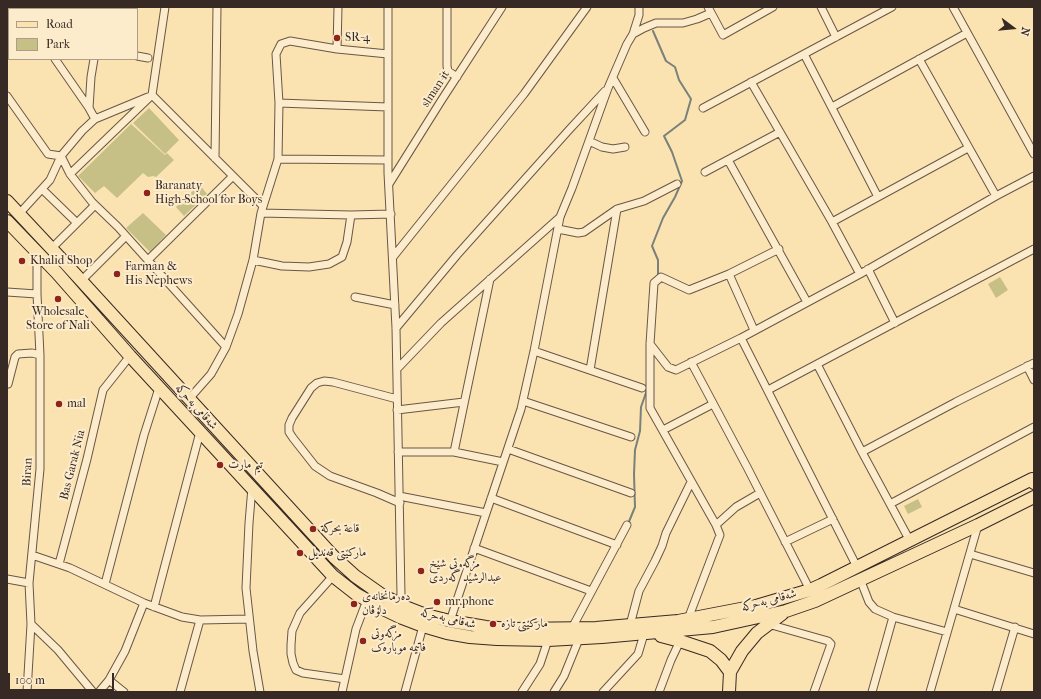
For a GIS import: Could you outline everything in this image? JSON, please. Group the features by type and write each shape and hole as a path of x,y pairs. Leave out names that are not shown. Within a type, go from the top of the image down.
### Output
{"main road":[{"name":"شەقامی بەحرکە","path":"7,201 188,399 355,576 400,604 426,615 450,621 471,631 497,639 511,634 572,628 596,628 678,621 756,606 810,590 1033,481"},
{"name":"شەقامی بەحرکە","path":"7,221 57,273 159,388 333,576 356,594 402,618 447,633 471,631"},
{"path":"57,273 64,272 66,269 66,264"},
{"name":"شەقامی بەحرکە","path":"511,634 548,640 648,634 713,627 786,611 815,601 978,525 1034,497"},
{"path":"730,692 730,672 742,651 749,642 768,624 786,611"},
{"path":"648,634 680,641 710,651 721,660 730,672"}],"street":[{"path":"70,174 152,95 165,7"},
{"path":"215,158 217,7"},
{"path":"337,49 338,7"},
{"path":"388,7 388,160 396,328 400,500 400,604"},
{"path":"447,7 446,66 448,71 457,77"},
{"name":"slman-it","path":"389,184 502,7"},
{"path":"393,257 524,94 587,7"},
{"path":"450,621 523,401 560,217 608,88 627,44 633,34 639,15 639,7"},
{"path":"633,34 656,23 683,23 698,19 709,10 723,34 773,7"},
{"path":"820,7 836,37"},
{"path":"703,108 836,37 882,9 892,7"},
{"path":"953,7 1034,154"},
{"path":"832,107 967,33"},
{"path":"188,399 211,374 226,347 238,314 253,260 262,210 278,158 279,103 276,54 281,44 290,41 337,49 388,54"},
{"path":"804,54 878,197"},
{"path":"138,56 148,58"},
{"path":"918,59 996,196"},
{"path":"56,60 95,119"},
{"path":"89,108 94,60"},
{"path":"613,78 645,132"},
{"path":"751,82 832,222 860,274"},
{"path":"396,328 462,250 608,88"},
{"path":"19,214 50,180 61,156 82,131 95,119 152,95"},
{"path":"152,95 233,176 262,210 351,215 390,214"},
{"path":"7,96 48,154 61,156"},
{"path":"279,103 388,108"},
{"path":"705,172 780,132"},
{"path":"589,141 602,147 613,149 625,147"},
{"path":"832,222 968,148"},
{"path":"61,156 70,174 95,205 118,227 226,347"},
{"path":"278,158 388,160"},
{"path":"728,160 779,249 807,302"},
{"path":"148,260 233,176"},
{"path":"650,344 668,367 676,370 741,338 860,274 996,196 1034,176"},
{"path":"558,229 578,233 584,232 617,209 644,201 677,184"},
{"path":"42,189 77,223"},
{"path":"51,249 95,205"},
{"path":"590,370 617,209"},
{"path":"253,260 282,266 309,267 329,264 342,257 347,242 351,215"},
{"path":"397,369 441,323 560,217"},
{"path":"81,281 126,236"},
{"path":"688,619 720,535 716,525 650,408 650,344 654,283 661,277 689,290 729,274 779,249"},
{"path":"768,390 1034,250"},
{"name":"Biran","path":"27,692 31,624 30,583 40,469 40,355 37,294 37,253"},
{"path":"868,269 895,323"},
{"path":"729,274 754,330"},
{"path":"454,452 490,279"},
{"path":"7,292 37,294"},
{"path":"355,297 395,305"},
{"path":"741,338 857,567"},
{"path":"534,351 642,388"},
{"path":"8,384 15,357 18,354 32,353 40,355"},
{"name":"Bas Garak Nia","path":"59,564 87,459 103,390 130,356"},
{"path":"691,362 810,590"},
{"path":"862,452 1034,362"},
{"path":"818,364 862,452 910,541"},
{"path":"1027,366 1034,380"},
{"path":"397,399 324,380 311,388 292,418 289,425 289,432 315,466 330,476 400,500 486,514"},
{"path":"105,584 144,435 159,388"},
{"path":"523,401 631,437"},
{"path":"398,410 464,402"},
{"path":"663,430 712,404"},
{"path":"890,504 1034,427"},
{"path":"154,607 200,432"},
{"path":"508,449 630,492"},
{"path":"398,452 454,452 503,462"},
{"path":"630,625 639,591 655,561 666,533 691,482"},
{"path":"252,488 248,529 246,588 253,651 260,692"},
{"path":"716,525 736,507 760,493"},
{"path":"491,498 617,545"},
{"path":"785,542 833,519"},
{"path":"572,628 627,525"},
{"path":"930,692 978,525"},
{"path":"474,548 591,591"},
{"path":"32,554 70,568 144,603 182,617 200,620 249,619"},
{"path":"970,554 1034,573"},
{"path":"333,576 300,613 292,631 290,645 296,670 303,673 345,679"},
{"path":"7,579 30,583"},
{"path":"860,579 869,602 876,609 893,617 947,632"},
{"path":"342,692 356,629 367,600"},
{"path":"99,692 109,680 125,651 144,603"},
{"path":"954,610 1015,627 1034,634"},
{"path":"872,692 893,617"},
{"path":"180,692 200,620"},
{"path":"31,624 58,650 93,692"},
{"path":"768,624 828,641 831,644 814,692"},
{"path":"405,692 423,626"},
{"path":"996,692 1015,627"},
{"path":"603,692 638,654 648,634"},
{"path":"554,692 564,676 579,639"},
{"path":"522,692 540,664 548,640"},
{"path":"659,692 680,641"},
{"path":"109,680 124,692"}],"green space":[{"path":"149,108 179,140 165,154 133,123"},
{"path":"131,124 165,155 167,153 174,160 156,177 148,177 143,173 117,198 104,186 95,193 78,176"},
{"path":"199,184 207,194 184,216 176,207"},
{"path":"143,213 166,235 150,252 126,228"},
{"path":"1000,277 1008,290 996,298 988,284"},
{"path":"918,499 922,507 908,514 904,506"}],"waterway":[{"path":"653,31 666,61 675,67 679,80 691,99 685,120 664,136 672,152 682,181 663,218 652,246 658,260 658,276"},
{"path":"628,524 635,507 635,450 640,431 641,407 647,390"}],"place":[{"name":"SR-4","path":"337,38"},
{"name":"Baranaty High-School for Boys","path":"147,193"},
{"name":"Khalid Shop","path":"22,261"},
{"name":"Farman & His Nephews","path":"117,274"},
{"name":"Wholesale Store of Nali","path":"58,299"},
{"name":"mal","path":"59,404"},
{"name":"تيم مارت","path":"220,465"},
{"name":"قاعة بحركة","path":"313,529"},
{"name":"مارکێتی قەندیل","path":"300,553"},
{"name":"مزگەوتی شێخ عبدالرشید گەردی","path":"421,571"},
{"name":"mr.phone","path":"437,602"},
{"name":"دەرمانخانەی دلۆڤان","path":"354,604"},
{"name":"مارکێتی تازە","path":"493,624"},
{"name":"مزگەوتی فاتیمە موبارەک","path":"363,641"}]}
